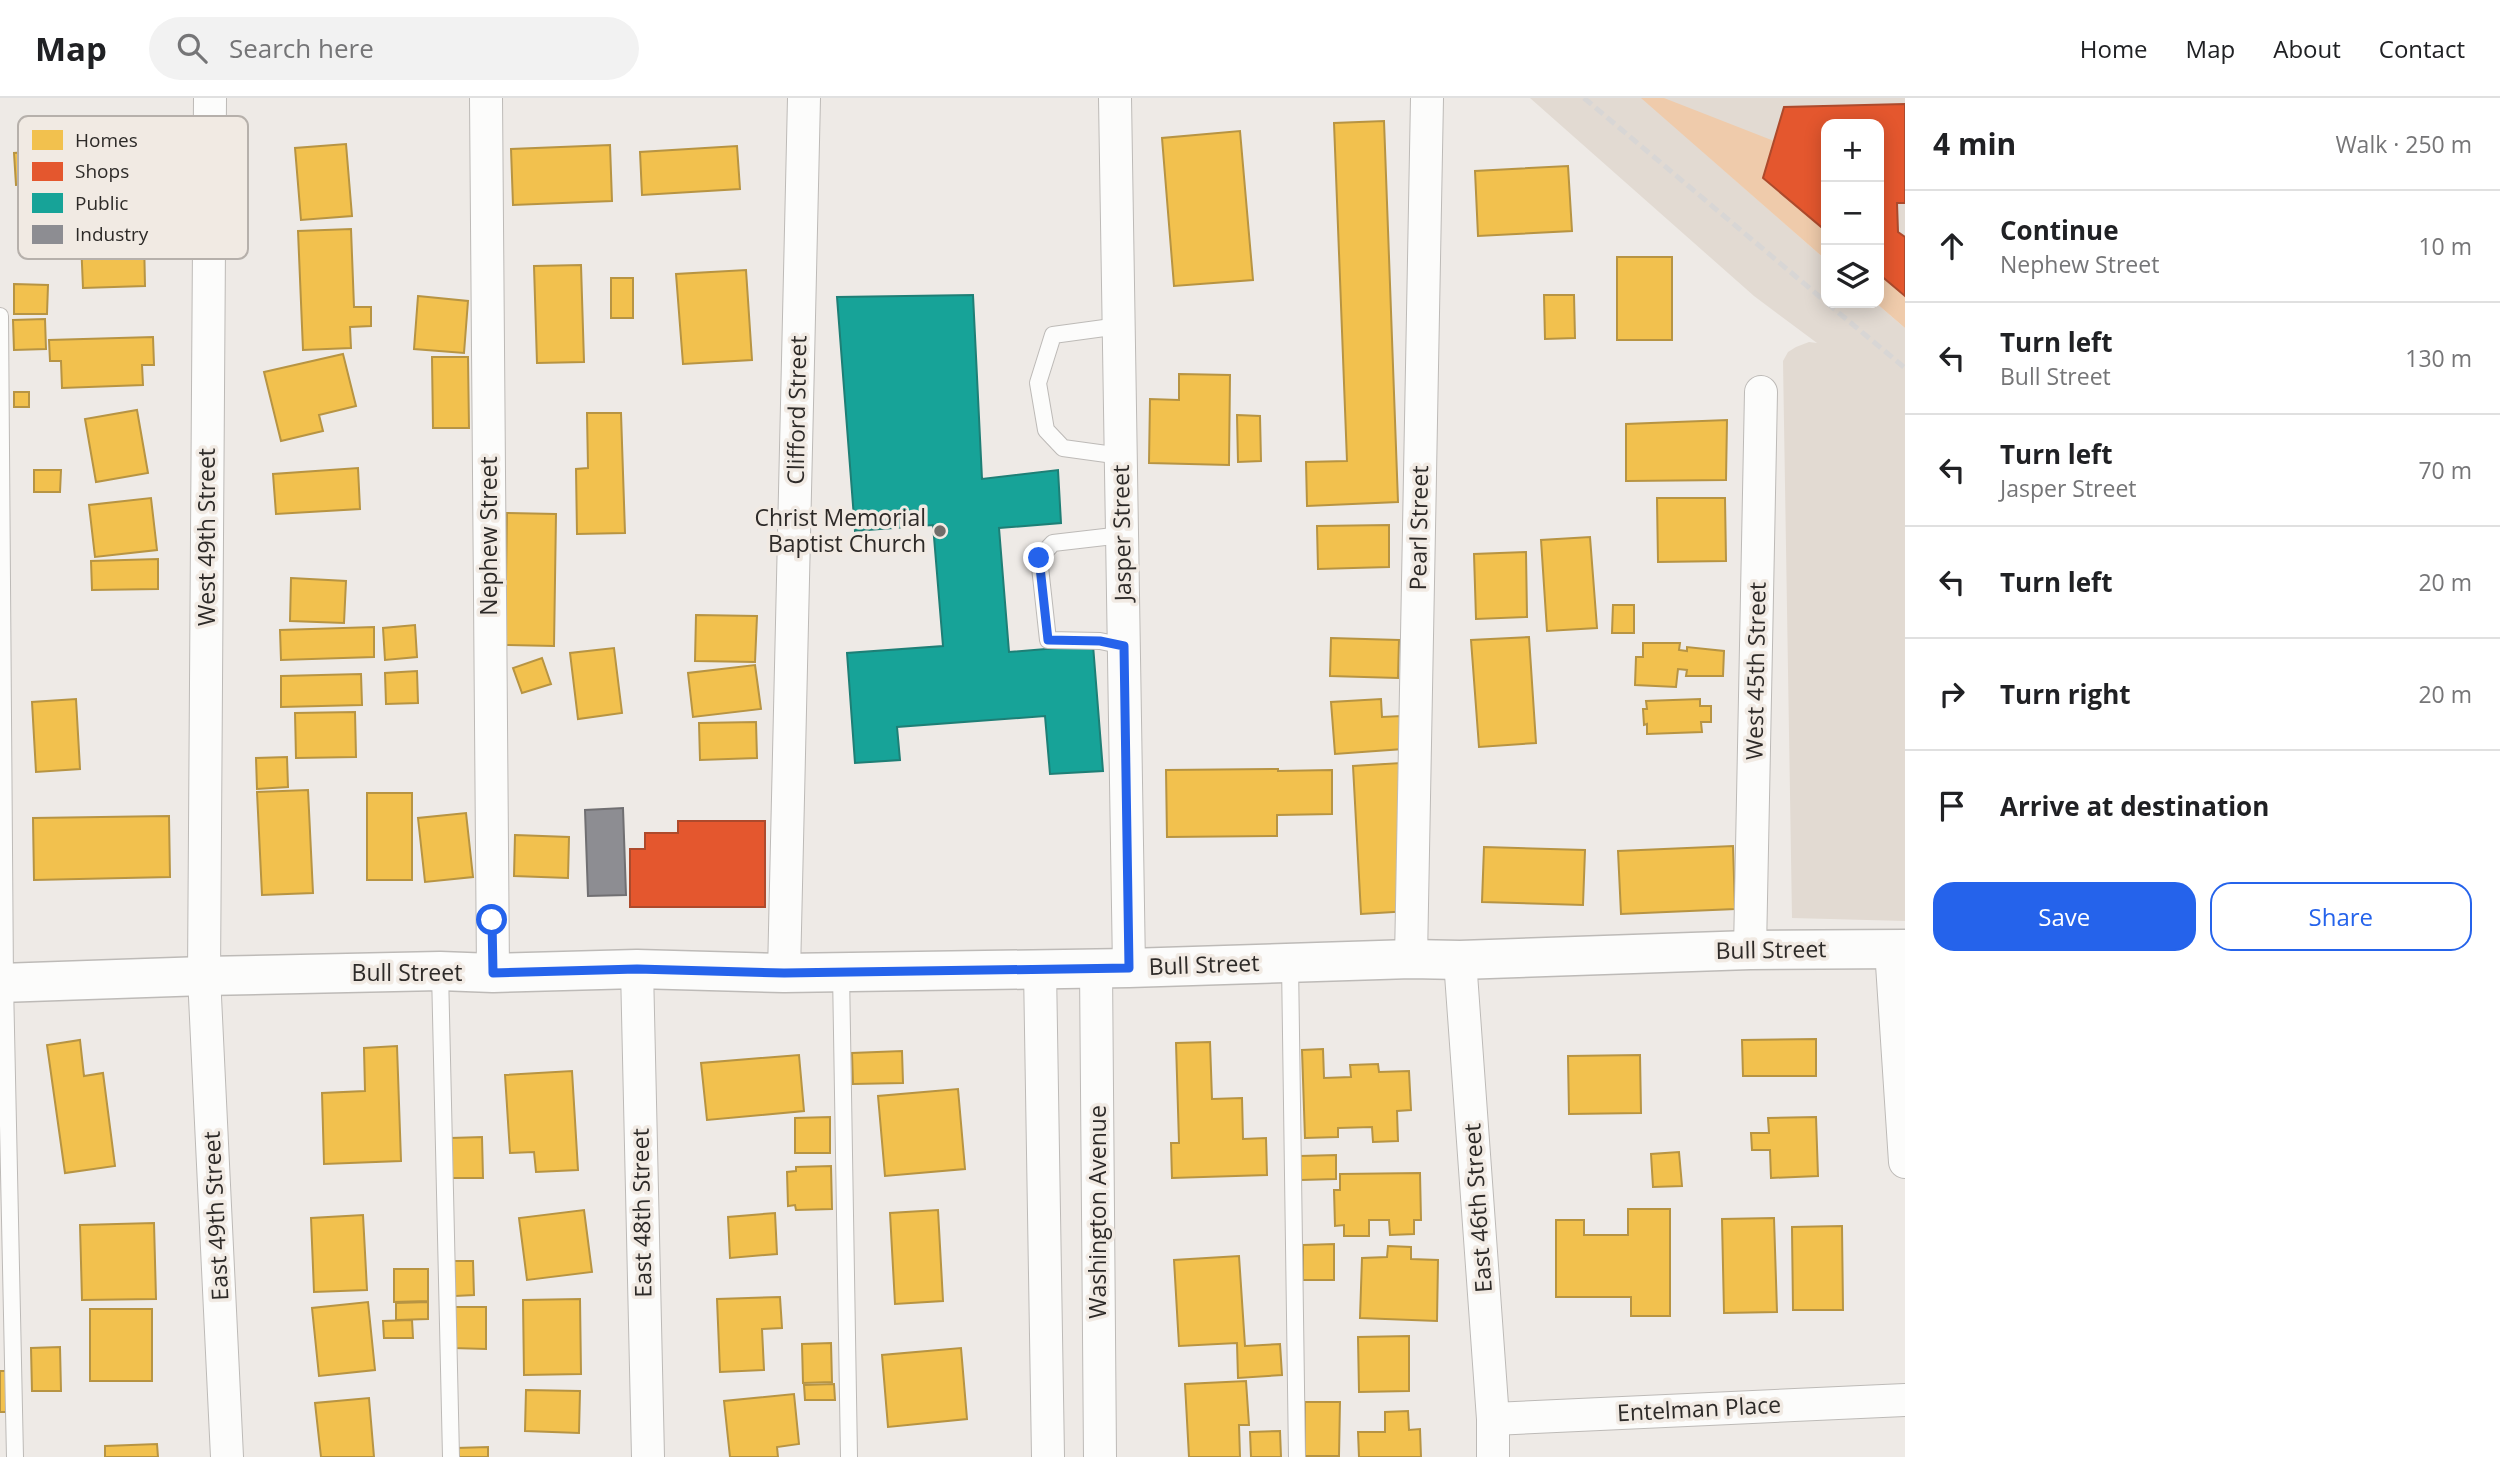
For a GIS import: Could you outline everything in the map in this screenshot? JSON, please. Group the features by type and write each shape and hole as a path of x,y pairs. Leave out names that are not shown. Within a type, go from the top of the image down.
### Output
{"street":[{"name":"West 49th Street","path":"210,98 210,116"},
{"name":"Nephew Street","path":"486,98 493,973"},
{"name":"Clifford Street","path":"784,973 804,98"},
{"name":"Jasper Street","path":"1112,968 1124,646 1115,98"},
{"name":"Pearl Street","path":"1412,959 1427,98"},
{"name":"West 49th Street","path":"204,976 209,259"},
{"name":"West 45th Street","path":"1750,950 1761,392"},
{"name":"Bull Street","path":"2,983 440,971 493,973 637,969 784,973 1112,968 1750,950 1898,949"},
{"path":"1898,949 1905,1161"},
{"name":"East 46th Street","path":"1460,960 1493,1419 1493,1457"},
{"path":"1040,968 1048,1457"},
{"name":"Washington Avenue","path":"1100,1457 1112,968"},
{"name":"East 48th Street","path":"637,969 648,1457"},
{"name":"East 49th Street","path":"204,976 227,1457"},
{"name":"Entelman Place","path":"1493,1419 1905,1400"}],"lane":[{"path":"0,316 2,983 15,1457"},
{"path":"1119,326 1053,335 1038,383 1046,430 1063,447 1121,456"},
{"path":"1122,535 1053,543 1039,558 1048,640 1100,641 1124,646"},
{"path":"1290,962 1297,1457"},
{"path":"440,971 451,1457"},
{"path":"841,972 849,1457"}],"shaded area":[{"path":"1530,98 1905,98 1905,323 1884,305 1884,119 1821,119 1821,252 1694,144 1821,256 1821,308 1882,308 1905,328 1905,921 1792,918 1783,361 1788,352 1796,347 1809,342 1817,343 1754,296"},
{"path":"1641,98 1664,98 1774,141 1763,178 1821,227 1821,256"},
{"path":"1884,278 1905,296 1905,328 1882,308 1884,308"}],"building: Homes":[{"path":"1384,121 1398,502 1307,506 1306,462 1347,461 1334,123"},
{"path":"1240,131 1253,280 1174,286 1162,138"},
{"path":"346,144 352,216 301,220 295,148"},
{"path":"610,145 612,201 513,205 511,149"},
{"path":"737,146 740,189 642,195 640,152"},
{"path":"14,153 18,153 18,185 16,185"},
{"path":"1568,166 1572,231 1478,236 1475,171"},
{"path":"351,229 354,307 371,307 371,326 350,327 351,348 303,350 298,231"},
{"path":"1617,257 1672,257 1672,340 1617,340"},
{"path":"82,259 144,259 145,286 83,288"},
{"path":"581,265 584,362 537,363 534,266"},
{"path":"746,270 752,360 683,364 676,274"},
{"path":"611,278 633,278 633,318 611,318"},
{"path":"14,284 48,285 47,314 14,314"},
{"path":"1544,295 1574,295 1575,338 1545,339"},
{"path":"418,296 468,301 464,353 414,349"},
{"path":"45,319 46,349 14,350 13,320"},
{"path":"153,337 154,365 142,365 143,385 62,388 61,361 50,361 49,340"},
{"path":"343,354 356,406 319,415 323,431 281,441 264,372"},
{"path":"432,357 468,357 469,428 433,428"},
{"path":"1179,374 1230,375 1229,465 1149,463 1150,399 1179,400"},
{"path":"14,392 29,392 29,407 14,407"},
{"path":"137,410 148,473 96,482 85,419"},
{"path":"587,413 621,413 625,533 577,534 576,469 588,468"},
{"path":"1237,415 1260,416 1261,461 1238,462"},
{"path":"1727,420 1726,480 1626,481 1626,424"},
{"path":"358,468 360,509 276,514 273,474"},
{"path":"34,470 61,470 60,492 34,492"},
{"path":"151,498 157,550 95,557 89,505"},
{"path":"1657,498 1725,498 1726,561 1658,562"},
{"path":"507,513 556,514 554,646 505,645"},
{"path":"1389,525 1389,567 1318,569 1317,526"},
{"path":"1590,537 1597,628 1547,631 1541,540"},
{"path":"1526,552 1527,617 1476,619 1474,554"},
{"path":"158,559 158,589 92,590 91,561"},
{"path":"291,578 346,581 344,623 290,621"},
{"path":"1613,605 1634,605 1634,633 1612,633"},
{"path":"696,615 757,616 755,662 695,661"},
{"path":"415,625 417,657 385,660 383,628"},
{"path":"374,627 374,657 281,660 280,630"},
{"path":"1529,637 1536,743 1479,747 1471,640"},
{"path":"1331,638 1399,640 1398,678 1330,676"},
{"path":"1643,643 1680,643 1679,650 1687,651 1687,647 1724,651 1723,676 1686,676 1687,670 1678,669 1676,687 1635,685 1636,657 1643,657"},
{"path":"614,648 622,713 578,719 570,653"},
{"path":"542,658 551,684 522,693 513,668"},
{"path":"755,665 761,709 693,717 688,673"},
{"path":"417,671 418,703 386,704 385,673"},
{"path":"361,674 362,705 281,707 281,676"},
{"path":"76,699 80,769 36,772 32,702"},
{"path":"1381,699 1382,717 1401,716 1403,749 1335,754 1331,702"},
{"path":"1700,699 1700,706 1711,706 1711,722 1701,722 1702,732 1647,734 1643,709 1647,709 1646,701"},
{"path":"355,712 356,757 296,758 295,713"},
{"path":"756,722 757,758 700,760 699,723"},
{"path":"287,757 288,787 257,789 256,758"},
{"path":"1401,763 1410,911 1361,914 1353,766"},
{"path":"1166,770 1332,770 1332,814 1277,815 1277,836 1167,837"},
{"path":"308,790 313,893 262,895 257,792"},
{"path":"367,793 412,793 412,880 367,880"},
{"path":"466,813 473,877 425,882 418,818"},
{"path":"169,816 170,877 34,880 33,818"},
{"path":"515,835 569,837 568,878 514,876"},
{"path":"1733,846 1735,909 1621,914 1618,851"},
{"path":"1484,847 1585,850 1583,905 1482,902"},
{"path":"1816,1039 1816,1076 1743,1076 1742,1040"},
{"path":"80,1040 84,1076 103,1073 115,1166 65,1173 47,1045"},
{"path":"1210,1042 1212,1099 1242,1098 1243,1139 1266,1138 1267,1175 1172,1178 1171,1143 1179,1143 1176,1043"},
{"path":"397,1046 401,1161 324,1164 322,1093 365,1091 364,1048"},
{"path":"1323,1049 1324,1078 1351,1077 1350,1065 1378,1064 1379,1072 1409,1071 1411,1110 1397,1111 1398,1141 1373,1142 1372,1127 1338,1128 1338,1137 1305,1138 1302,1050"},
{"path":"902,1051 903,1083 853,1084 852,1053"},
{"path":"799,1055 804,1111 707,1120 701,1063"},
{"path":"1640,1055 1641,1113 1569,1114 1568,1056"},
{"path":"572,1071 578,1170 536,1172 534,1152 510,1153 505,1075"},
{"path":"958,1089 965,1169 885,1176 878,1096"},
{"path":"830,1117 830,1153 795,1153 795,1118"},
{"path":"1816,1117 1818,1176 1771,1178 1770,1150 1752,1150 1751,1133 1769,1133 1768,1118"},
{"path":"482,1137 483,1178 452,1178 451,1138"},
{"path":"1679,1152 1682,1186 1653,1187 1651,1154"},
{"path":"1336,1155 1336,1179 1301,1180 1300,1156"},
{"path":"831,1166 832,1209 796,1210 795,1205 788,1206 787,1172 796,1171 796,1167"},
{"path":"1420,1173 1421,1220 1414,1220 1414,1234 1390,1235 1389,1220 1369,1220 1369,1236 1344,1236 1344,1225 1335,1226 1334,1190 1340,1190 1340,1174"},
{"path":"1628,1209 1670,1209 1670,1316 1631,1316 1631,1297 1556,1297 1556,1220 1584,1220 1584,1235 1628,1235"},
{"path":"584,1210 592,1272 527,1280 519,1218"},
{"path":"938,1210 943,1301 895,1304 890,1213"},
{"path":"775,1213 777,1254 730,1258 728,1217"},
{"path":"363,1215 367,1290 314,1292 311,1218"},
{"path":"1774,1218 1777,1312 1724,1313 1722,1219"},
{"path":"154,1223 156,1299 82,1300 80,1225"},
{"path":"1842,1226 1843,1310 1793,1310 1792,1227"},
{"path":"1334,1244 1334,1280 1303,1280 1303,1245"},
{"path":"1388,1246 1411,1247 1411,1259 1438,1260 1437,1321 1360,1318 1362,1258 1387,1257"},
{"path":"1239,1256 1245,1346 1280,1344 1282,1375 1238,1378 1237,1343 1179,1346 1174,1260"},
{"path":"454,1261 473,1261 474,1295 455,1296"},
{"path":"394,1269 428,1269 428,1301 394,1302"},
{"path":"780,1297 782,1328 762,1329 764,1370 720,1372 717,1299"},
{"path":"580,1299 581,1374 524,1375 523,1300"},
{"path":"368,1302 375,1370 319,1376 312,1308"},
{"path":"428,1302 428,1319 396,1320 396,1303"},
{"path":"453,1307 486,1307 486,1349 453,1348"},
{"path":"90,1309 152,1309 152,1381 90,1381"},
{"path":"412,1320 413,1338 384,1338 383,1321"},
{"path":"1409,1336 1409,1391 1359,1392 1358,1337"},
{"path":"831,1343 832,1382 803,1383 802,1344"},
{"path":"60,1347 61,1391 32,1391 31,1348"},
{"path":"961,1348 967,1419 888,1427 882,1355"},
{"path":"0,1371 8,1371 9,1412 0,1412"},
{"path":"1246,1381 1249,1425 1239,1425 1240,1457 1189,1457 1185,1384"},
{"path":"834,1384 835,1400 805,1400 804,1385"},
{"path":"526,1390 580,1391 579,1433 525,1431"},
{"path":"794,1394 799,1444 777,1447 778,1457 730,1457 724,1401"},
{"path":"369,1398 374,1457 321,1457 315,1403"},
{"path":"1305,1402 1340,1402 1339,1456 1305,1456"},
{"path":"1408,1411 1409,1430 1420,1429 1421,1457 1359,1457 1358,1432 1385,1432 1385,1412"},
{"path":"1280,1431 1281,1457 1251,1457 1250,1432"},
{"path":"157,1444 158,1457 105,1457 105,1446"},
{"path":"488,1447 488,1457 456,1457 456,1448"}],"building: Shops":[{"path":"1905,104 1905,203 1897,203 1898,232 1905,237 1905,296 1884,278 1884,119 1821,119 1821,227 1763,178 1784,107"},
{"path":"678,821 765,821 765,907 630,907 630,849 645,849 645,833 678,833"}],"building: Public":[{"path":"973,295 982,479 1058,470 1061,523 999,528 1009,652 1093,645 1103,771 1050,774 1045,716 897,727 900,760 855,763 847,653 943,646 933,525 855,531 837,297"}],"building: Industry":[{"path":"623,808 626,895 588,896 585,810"}],"railway":[{"path":"1584,98 1821,298"},
{"path":"1833,308 1905,368"}],"place":[{"name":"Christ Memorial Baptist Church","path":"940,531"}],"route":[{"path":"492,920 493,973 637,969 784,973 1129,968 1124,646 1100,641 1048,640 1039,558"}]}
